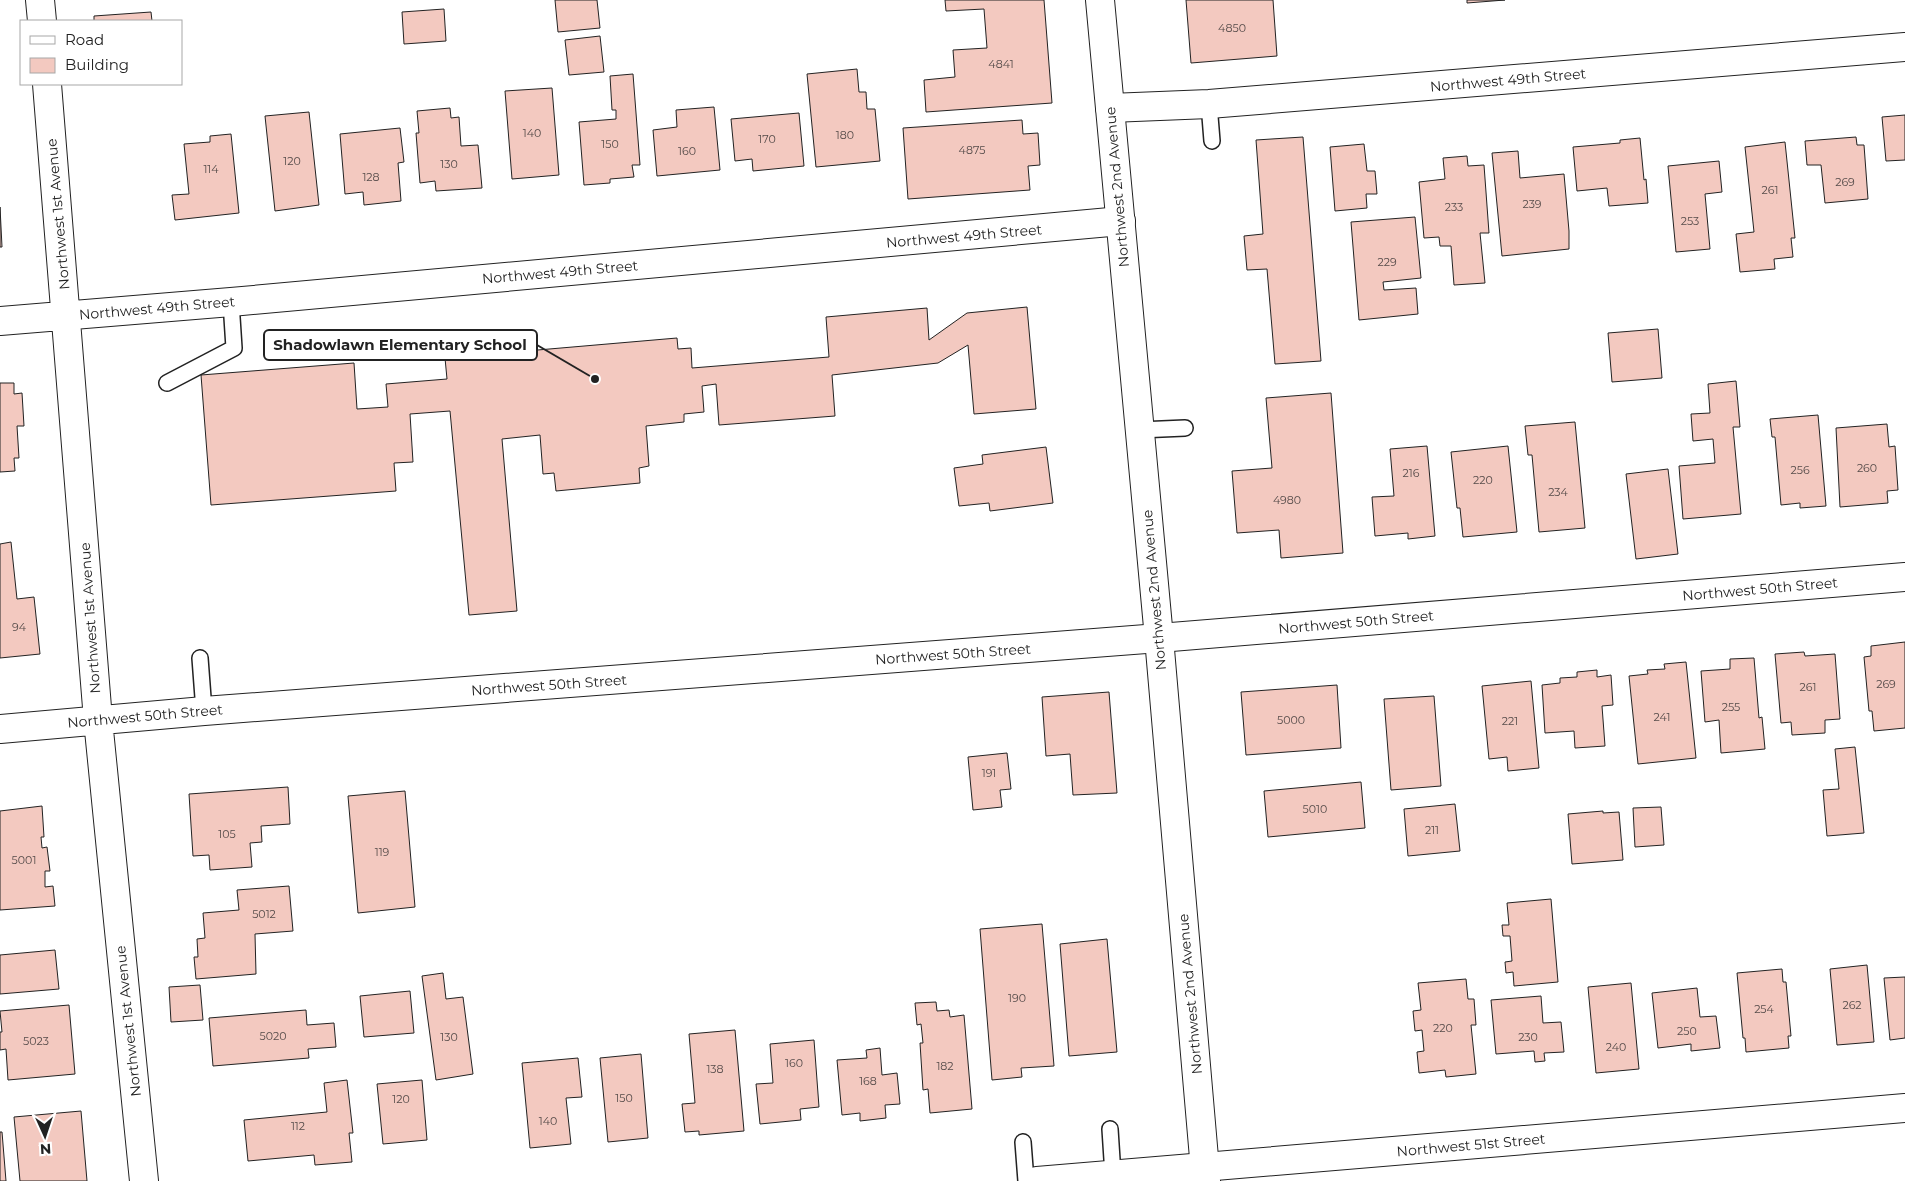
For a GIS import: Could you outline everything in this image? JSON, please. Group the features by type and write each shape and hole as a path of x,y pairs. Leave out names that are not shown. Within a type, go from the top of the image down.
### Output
{"street":[{"path":"40,0 42,20"},
{"name":"Northwest 2nd Avenue","path":"1100,0 1206,1174"},
{"name":"Northwest 49th Street","path":"1110,108 1210,104 1905,47"},
{"name":"Northwest 1st Avenue","path":"47,85 98,720 144,1181"},
{"name":"Northwest 49th Street","path":"0,321 231,302 1121,221"},
{"name":"Northwest 50th Street","path":"0,729 204,711 1159,638 1905,577"},
{"name":"Northwest 51st Street","path":"1037,1181 1113,1175 1206,1174 1905,1108"}],"lane":[{"path":"1210,104 1212,141"},
{"path":"167,383 234,348 231,302"},
{"path":"1139,430 1185,428"},
{"path":"200,658 204,711"},
{"path":"1110,1129 1113,1175"},
{"path":"1023,1142 1026,1181"}],"building":[{"path":"555,0 597,0 600,28 558,32"},
{"path":"945,0 1044,0 1052,103 926,112 924,80 955,77 953,50 987,48 984,9 946,11"},
{"path":"1186,0 1273,0 1277,56 1191,63"},
{"path":"1467,0 1505,0 1467,3"},
{"path":"444,9 446,41 404,44 402,12"},
{"path":"151,12 152,20 94,20 94,16"},
{"path":"600,36 604,72 569,75 565,40"},
{"path":"857,69 859,92 866,92 867,109 875,109 880,161 816,167 807,74"},
{"path":"633,74 640,165 632,165 634,177 610,179 610,183 584,185 579,122 616,119 616,110 612,110 610,76"},
{"path":"552,88 559,175 512,179 505,91"},
{"path":"714,107 720,170 657,176 653,130 677,127 676,110"},
{"path":"450,108 451,118 459,117 461,146 478,145 482,188 436,191 435,181 420,183 416,133 419,133 417,111"},
{"path":"309,112 319,205 275,211 265,116"},
{"path":"799,113 804,166 753,171 752,159 735,161 731,119"},
{"path":"1905,115 1905,160 1886,161 1882,117"},
{"path":"1022,120 1023,134 1038,133 1040,165 1028,166 1030,190 908,199 903,128"},
{"path":"400,128 404,162 398,163 401,201 364,205 363,192 345,194 340,134"},
{"path":"231,134 239,213 175,220 172,195 189,194 184,144 210,142 210,136"},
{"path":"1303,137 1321,361 1275,364 1267,269 1247,270 1244,236 1263,234 1256,140"},
{"path":"1856,137 1857,145 1864,145 1868,199 1825,203 1821,165 1807,165 1805,141"},
{"path":"1640,138 1648,203 1609,206 1607,188 1577,191 1573,147 1620,143 1620,140"},
{"path":"1785,142 1795,238 1791,238 1793,257 1774,259 1775,269 1740,272 1736,234 1754,232 1745,147"},
{"path":"1364,144 1367,171 1375,171 1377,194 1366,194 1367,208 1335,211 1330,147"},
{"path":"1518,151 1520,178 1564,174 1569,249 1502,256 1492,153"},
{"path":"1467,156 1468,166 1484,165 1489,233 1480,233 1485,283 1454,285 1451,246 1440,246 1439,237 1424,238 1419,182 1445,179 1443,158"},
{"path":"1719,161 1722,192 1705,194 1710,249 1676,252 1668,166"},
{"path":"0,207 2,247 0,247"},
{"path":"1415,217 1421,278 1383,282 1384,290 1416,288 1418,314 1359,320 1351,222"},
{"path":"1027,307 1036,409 974,414 968,345 938,363 832,375 835,416 719,425 716,384 702,386 704,412 684,414 684,422 646,426 649,466 639,468 640,483 556,491 554,473 543,474 540,435 502,439 517,611 469,615 450,411 410,414 413,462 394,463 396,491 211,505 201,375 354,363 357,409 388,407 386,384 447,379 445,358 677,338 678,349 691,348 692,368 829,357 826,317 927,308 929,340 967,313"},
{"path":"1658,329 1662,378 1612,382 1608,333"},
{"path":"1736,381 1740,427 1733,427 1741,514 1683,519 1679,466 1715,463 1713,439 1693,441 1691,414 1710,413 1708,384"},
{"path":"0,383 14,383 14,394 22,393 24,426 17,426 19,458 14,458 15,471 0,472"},
{"path":"1331,393 1343,553 1281,558 1279,530 1237,533 1232,471 1272,468 1266,398"},
{"path":"1818,415 1826,506 1800,508 1800,503 1781,505 1775,437 1772,437 1770,419"},
{"path":"1575,422 1585,528 1539,532 1532,455 1528,455 1525,426"},
{"path":"1887,424 1889,447 1895,446 1898,490 1887,491 1888,503 1840,507 1836,428"},
{"path":"1427,446 1435,536 1408,539 1408,533 1375,536 1372,497 1394,496 1390,449"},
{"path":"1508,446 1517,532 1463,537 1460,508 1457,508 1451,452"},
{"path":"1046,447 1053,503 990,511 989,503 959,506 954,468 983,464 982,455"},
{"path":"1668,469 1678,554 1636,559 1626,474"},
{"path":"11,542 17,599 34,597 40,654 0,658 0,544"},
{"path":"1905,642 1905,728 1874,731 1872,711 1869,711 1864,657 1871,656 1871,646"},
{"path":"1804,652 1805,656 1835,654 1840,719 1825,720 1825,733 1792,735 1791,722 1781,723 1775,654"},
{"path":"1754,658 1759,718 1762,717 1765,749 1721,753 1719,720 1705,722 1701,671 1730,669 1730,659"},
{"path":"1686,662 1696,758 1638,764 1629,676 1648,674 1647,670 1665,669 1664,664"},
{"path":"1597,670 1597,677 1611,675 1613,705 1602,706 1605,746 1575,748 1574,731 1545,733 1542,685 1560,683 1560,678 1577,677 1577,672"},
{"path":"1531,681 1539,768 1508,771 1507,757 1489,759 1482,686"},
{"path":"1337,685 1341,748 1246,755 1241,692"},
{"path":"1109,692 1117,793 1073,795 1070,754 1046,756 1042,697"},
{"path":"1434,696 1441,786 1391,790 1384,699"},
{"path":"1855,747 1864,833 1827,836 1823,790 1839,789 1835,749"},
{"path":"1007,753 1011,789 1000,790 1002,807 973,810 968,757"},
{"path":"1361,782 1365,828 1268,837 1264,791"},
{"path":"288,787 290,824 261,826 262,842 250,843 252,867 210,870 209,855 193,856 189,794"},
{"path":"405,791 415,907 358,913 348,796"},
{"path":"1455,804 1460,851 1408,856 1404,809"},
{"path":"42,806 44,837 41,837 42,848 47,847 50,871 45,871 45,887 53,886 55,906 0,910 0,811"},
{"path":"1661,807 1664,845 1635,847 1633,808"},
{"path":"1603,811 1603,813 1619,812 1623,860 1572,864 1568,814"},
{"path":"289,886 293,931 255,934 256,974 196,979 194,957 198,957 197,939 205,938 203,913 239,910 237,890"},
{"path":"1551,899 1558,982 1514,986 1513,972 1506,973 1505,962 1512,961 1510,936 1503,936 1502,925 1509,925 1507,903"},
{"path":"1042,924 1054,1066 1021,1068 1022,1077 992,1080 980,929"},
{"path":"1107,939 1117,1052 1069,1056 1060,944"},
{"path":"55,950 59,989 0,994 0,955"},
{"path":"1867,965 1874,1042 1837,1045 1830,969"},
{"path":"1782,969 1783,982 1786,982 1791,1036 1788,1036 1789,1048 1746,1052 1737,973"},
{"path":"443,973 446,999 463,997 473,1074 436,1080 422,976"},
{"path":"1905,977 1905,1038 1890,1040 1884,978"},
{"path":"1466,979 1468,999 1474,999 1476,1025 1471,1025 1476,1074 1446,1077 1445,1070 1419,1073 1417,1052 1424,1051 1422,1030 1415,1031 1413,1011 1421,1010 1418,983"},
{"path":"1631,983 1639,1069 1596,1073 1588,987"},
{"path":"200,985 203,1020 171,1022 169,987"},
{"path":"1697,988 1700,1017 1716,1016 1720,1048 1691,1051 1691,1044 1658,1048 1652,993"},
{"path":"410,991 414,1033 364,1037 360,996"},
{"path":"1541,996 1543,1023 1561,1022 1564,1052 1544,1053 1545,1061 1535,1062 1534,1051 1496,1054 1491,1000"},
{"path":"936,1002 937,1011 949,1010 950,1017 964,1015 972,1109 930,1113 928,1089 923,1090 920,1043 923,1043 921,1024 917,1025 915,1003"},
{"path":"69,1005 75,1074 8,1080 6,1049 0,1050 0,1032 2,1032 0,1011"},
{"path":"306,1010 307,1025 334,1023 336,1047 308,1049 309,1058 213,1066 209,1018"},
{"path":"735,1030 744,1131 699,1135 699,1131 685,1132 682,1104 695,1103 689,1034"},
{"path":"814,1040 819,1107 800,1109 801,1120 760,1124 756,1084 773,1083 770,1044"},
{"path":"880,1048 882,1075 897,1073 900,1104 885,1105 886,1118 860,1121 860,1113 842,1115 837,1060 867,1058 866,1050"},
{"path":"641,1054 648,1138 608,1142 600,1058"},
{"path":"578,1058 582,1097 566,1098 571,1144 530,1148 522,1063"},
{"path":"347,1080 353,1133 349,1133 352,1162 315,1165 314,1155 248,1161 244,1120 327,1112 324,1083"},
{"path":"422,1080 427,1140 383,1144 377,1084"},
{"path":"81,1111 87,1181 20,1181 14,1117"},
{"path":"0,1132 2,1132 6,1181 0,1181"}],"place":[{"name":"Shadowlawn Elementary School","path":"595,379"}]}
